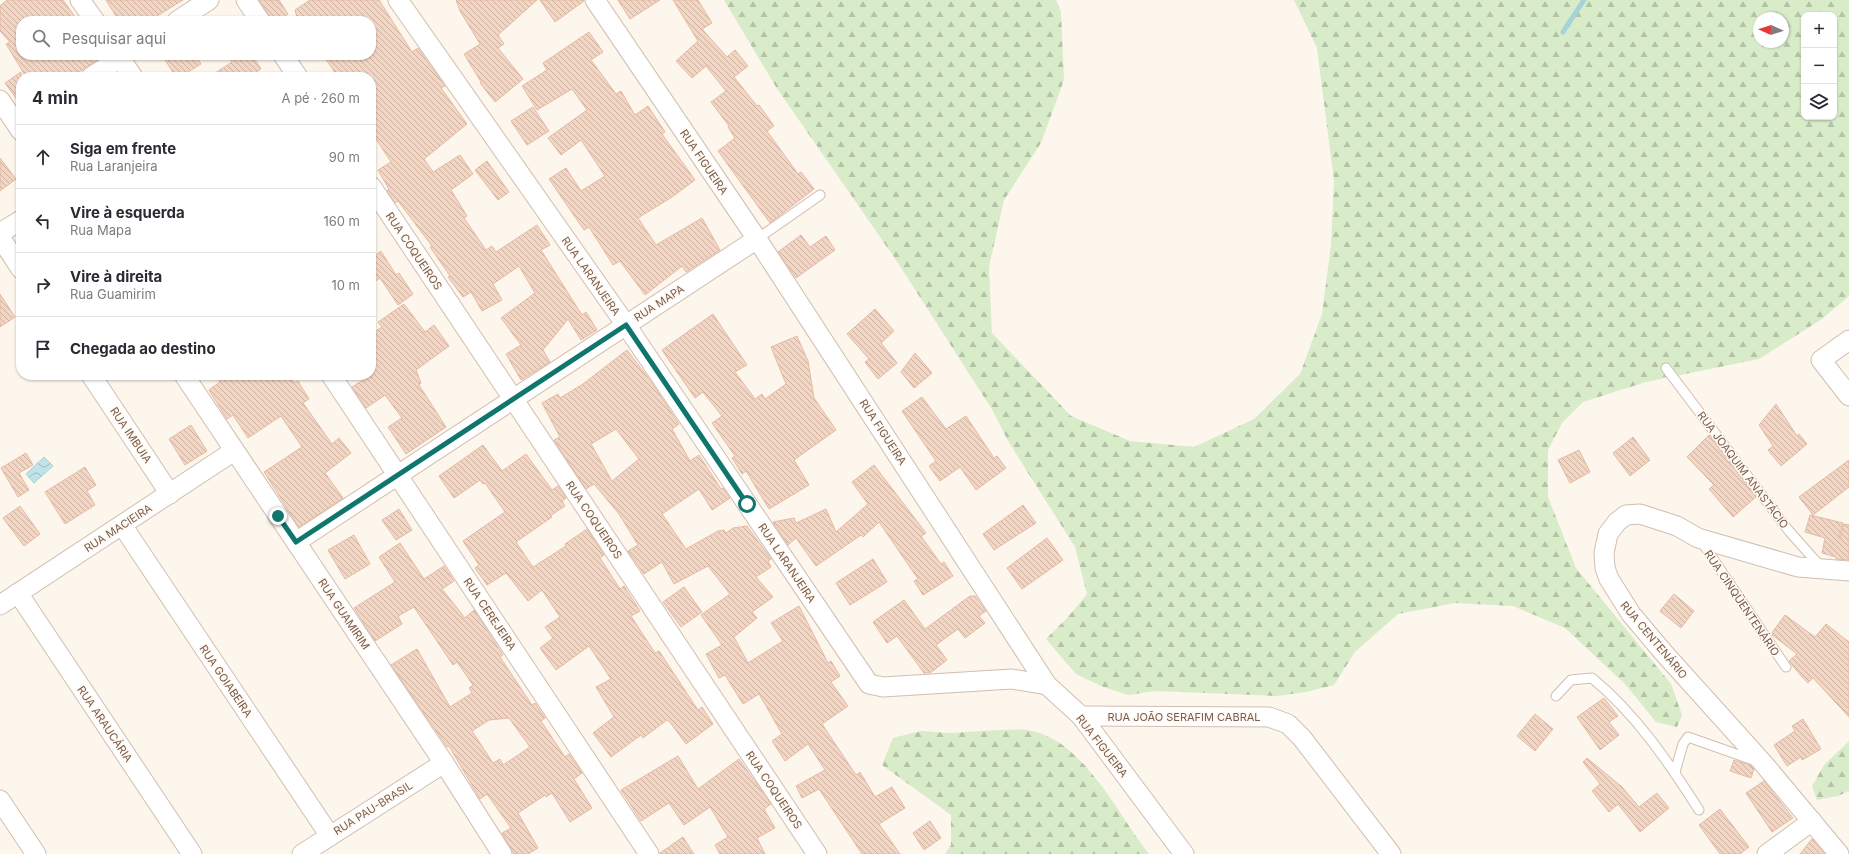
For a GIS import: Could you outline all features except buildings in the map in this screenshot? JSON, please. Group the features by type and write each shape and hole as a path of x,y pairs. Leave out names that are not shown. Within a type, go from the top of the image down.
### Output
{"street":[{"path":"80,0 91,16"},
{"path":"185,16 209,0"},
{"path":"246,0 257,16"},
{"name":"RUA LARANJEIRA","path":"398,0 626,325 869,684 883,687 1012,679 1047,685"},
{"name":"RUA FIGUEIRA","path":"595,0 757,239 1047,685 1081,716 1184,854"},
{"path":"98,72 115,60"},
{"path":"123,60 130,72"},
{"path":"286,60 295,72"},
{"path":"0,100 16,122"},
{"name":"RUA COQUEIROS","path":"376,193 817,854"},
{"path":"0,233 16,223"},
{"path":"0,237 16,261"},
{"name":"RUA MAPA","path":"296,542 757,239"},
{"path":"1849,340 1821,360 1849,396"},
{"name":"RUA IMBUIA","path":"94,380 170,494"},
{"name":"RUA GUAMIRIM","path":"187,380 444,763 502,854"},
{"name":"RUA CEREJEIRA","path":"334,380 649,854"},
{"name":"RUA MACIEIRA","path":"0,605 234,451"},
{"name":"RUA CENTENÁRIO","path":"1839,854 1763,763 1663,652 1631,614 1609,579 1605,568 1604,553 1608,534 1617,522 1626,516 1640,514 1677,526 1698,538 1798,567 1849,571"},
{"name":"RUA GOIABEIRA","path":"122,525 330,836"},
{"name":"RUA ARAUCÁRIA","path":"18,593 192,854"},
{"name":"RUA JOÃO SERAFIM CABRAL","path":"1081,716 1269,717 1288,724 1302,738 1391,854"},
{"name":"RUA PAU-BRASIL","path":"302,854 444,763"},
{"path":"0,800 36,854"},
{"path":"1767,854 1812,821"}],"lane":[{"name":"RUA MAPA","path":"757,239 820,195"},
{"name":"RUA JOAQUIM ANASTÁCIO","path":"1666,368 1789,531 1824,569"},
{"name":"RUA CINQÜENTENÁRIO","path":"1698,538 1786,667"},
{"path":"1556,696 1571,680 1592,678 1612,694 1675,772 1699,810"},
{"path":"1675,772 1683,744 1688,737 1763,763"}],"green space":[{"path":"724,0 1056,0 1061,12 1064,80 1041,143 1004,200 989,267 992,333 1071,416 1130,441 1194,447 1254,419 1300,374 1322,314 1331,245 1334,181 1317,48 1294,0 1849,0 1849,296 1822,319 1759,359 1646,382 1583,402 1562,423 1548,450 1548,497 1576,568 1671,684 1682,715 1677,727 1656,722 1625,684 1565,628 1513,606 1455,603 1398,614 1355,652 1334,685 1306,692 1277,696 1156,691 1128,695 1101,686 1076,674 1046,639 1067,618 1087,594 1075,547 1008,441 993,411 896,260 776,87"},
{"path":"1027,730 1047,736 1065,747 1082,762 1097,780 1149,854 945,854 951,845 951,815 882,765 893,738 921,731 949,733"},
{"path":"1849,741 1849,791 1838,796 1817,800 1812,786 1824,765"}],"water":[{"path":"44,457 53,466 34,483 26,474"}],"waterway":[{"path":"1563,32 1584,0"}],"route":[{"path":"278,516 296,542 626,325 747,504"}]}
